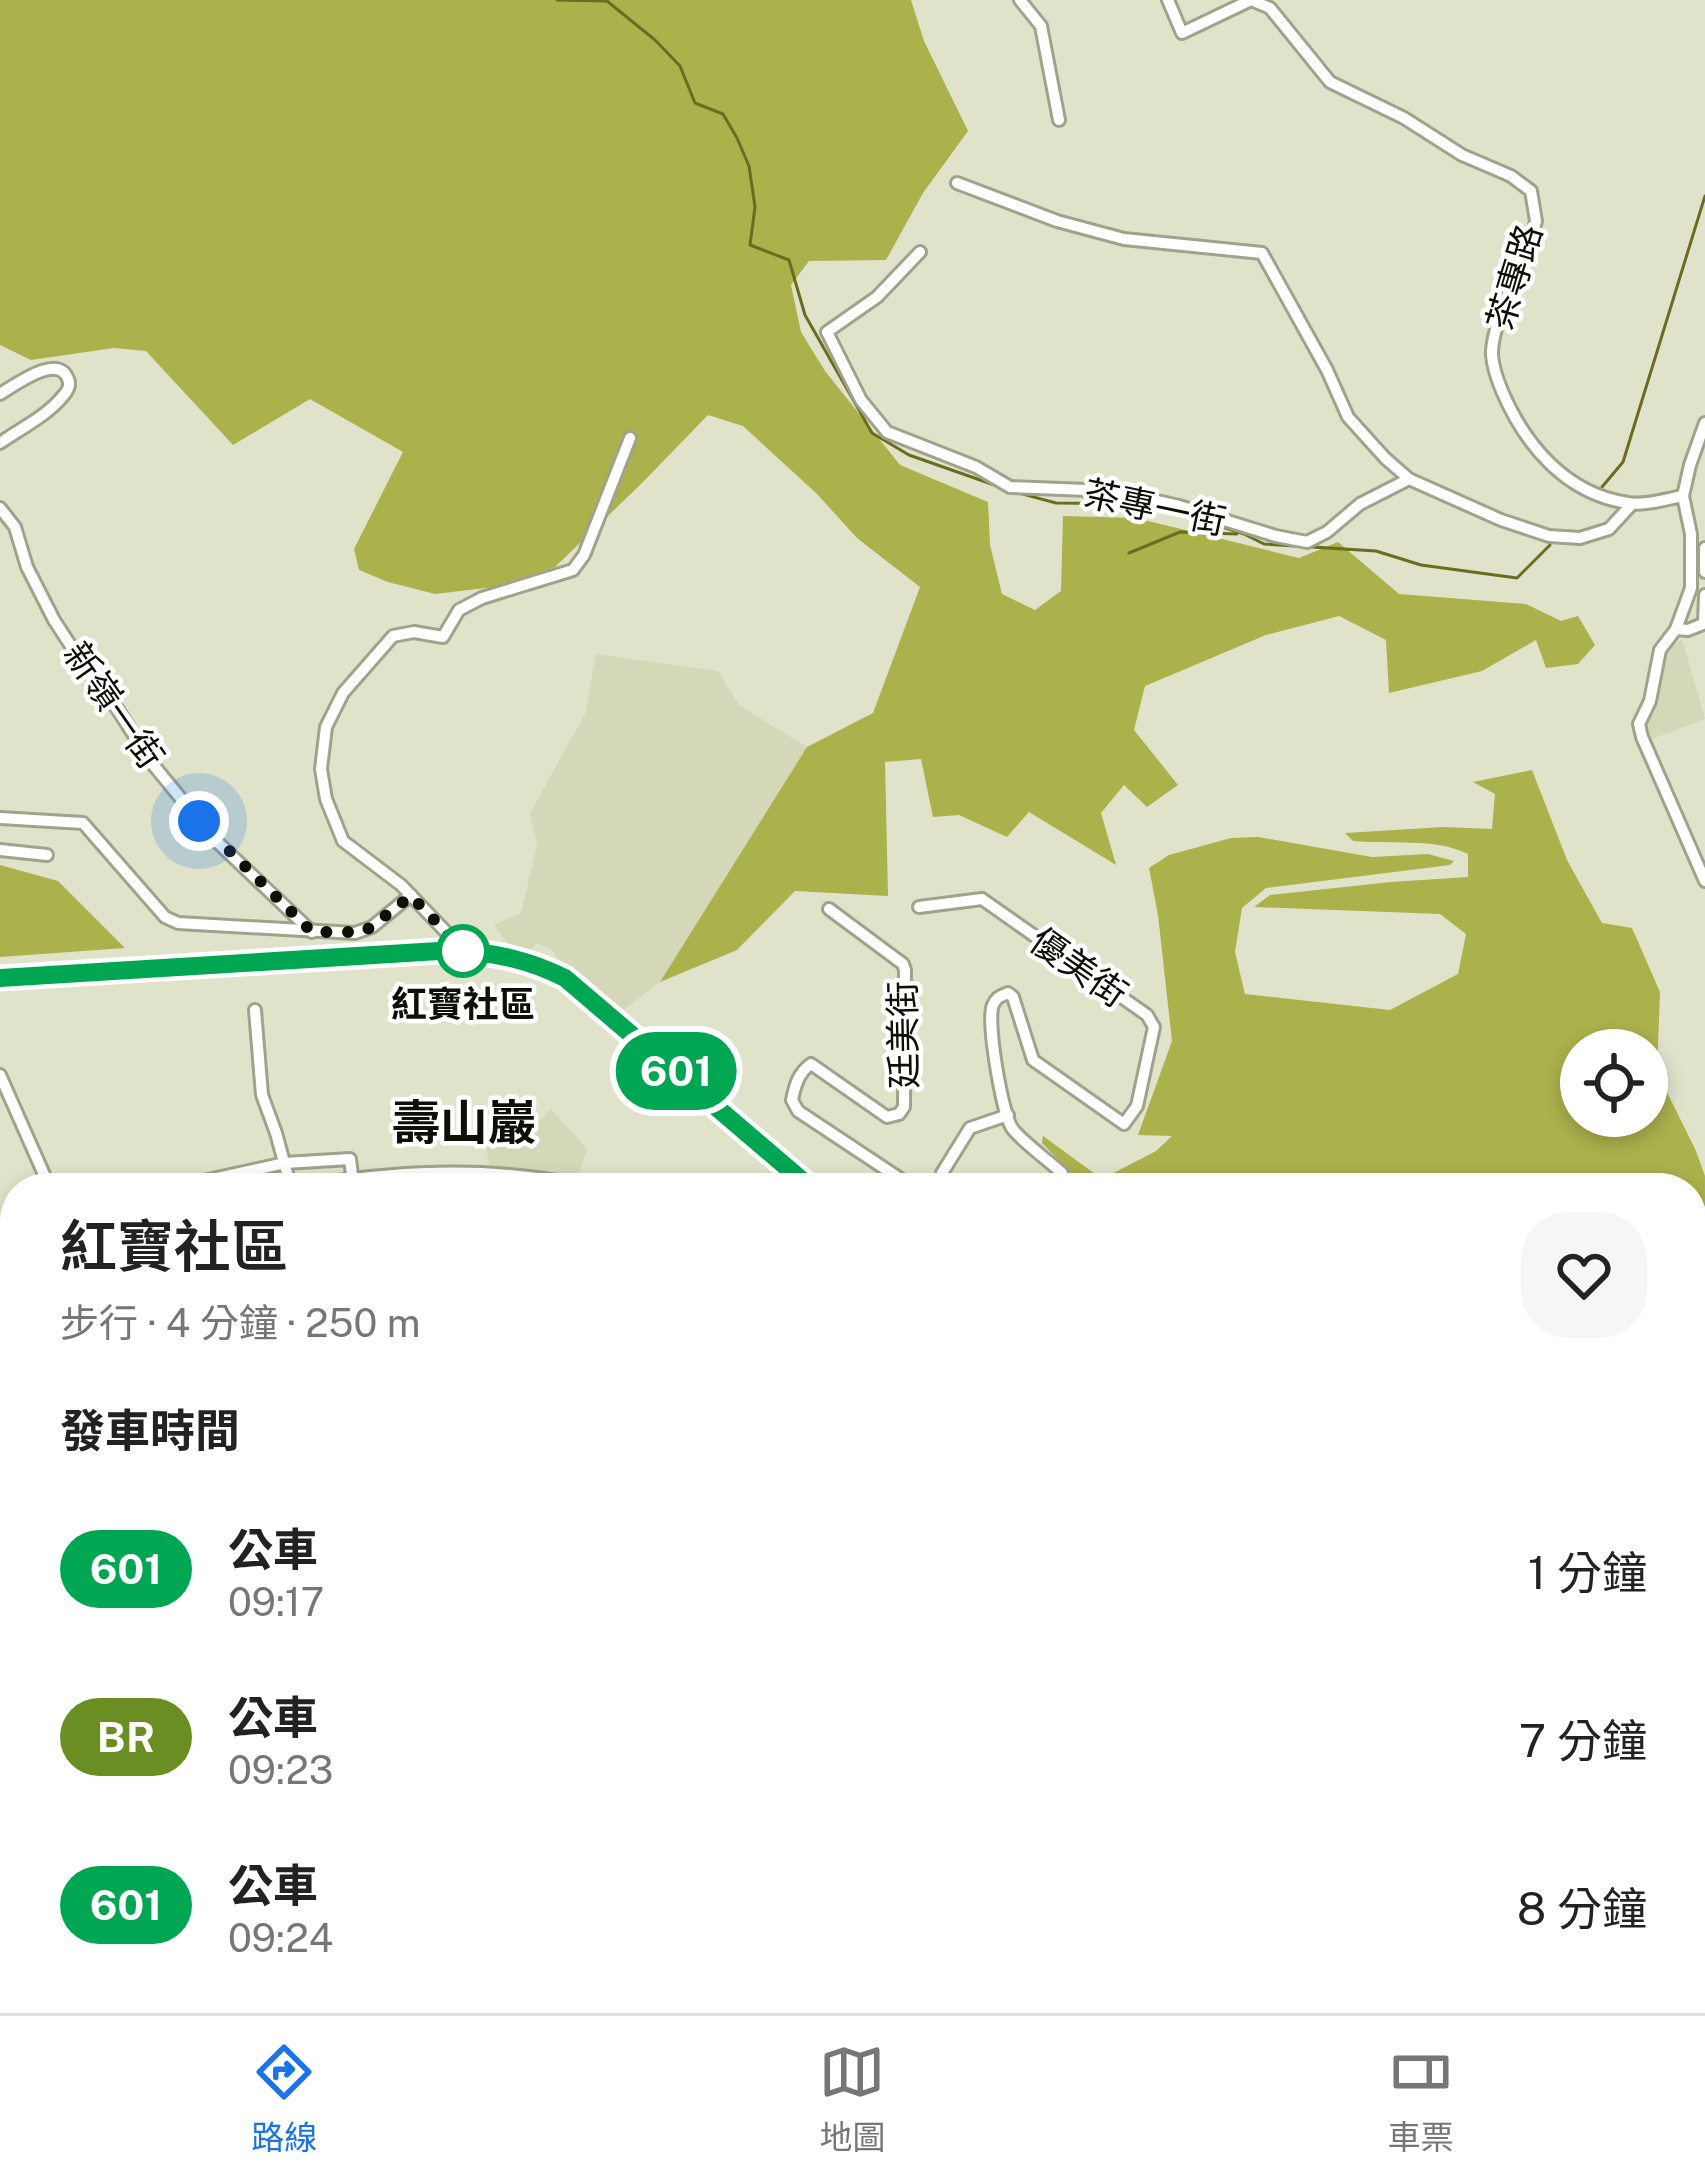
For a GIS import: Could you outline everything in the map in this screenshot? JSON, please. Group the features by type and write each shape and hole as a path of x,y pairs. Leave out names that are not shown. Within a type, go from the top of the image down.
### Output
{"main road":[{"path":"0,978 499,953 565,978 794,1173"},
{"path":"0,988 458,955 521,970 562,989 778,1173"}],"street":[{"path":"1020,0 1041,26 1058,120"},
{"name":"茶專路","path":"1168,0 1182,33 1251,0 1270,8 1330,82 1532,191 1533,232 1491,351 1495,373 1525,437 1551,466 1589,493 1631,505"},
{"path":"957,184 1057,221 1124,239 1262,253 1348,417 1409,479 1502,520 1549,536 1580,538 1609,529 1631,505 1683,496"},
{"name":"茶專一街","path":"920,252 877,297 827,332 861,400 887,432 976,467 1010,487 1113,491 1306,542 1327,532 1360,504 1409,479"},
{"path":"0,394 44,369 65,373 69,380 68,392 56,403 0,443"},
{"path":"1705,422 1683,496 1691,575 1685,606 1660,650 1650,701 1640,724 1705,880"},
{"path":"458,955 446,932 395,880 351,849 338,831 321,769 326,728 343,693 393,636 414,632 443,637 458,610 573,570 584,556 630,438"},
{"name":"新嶺一街","path":"0,508 16,527 27,567 54,620 152,761 214,839 312,932"},
{"path":"1705,548 1705,572"},
{"path":"1676,628 1688,630 1704,623 1705,595"},
{"path":"0,818 83,823 165,916 178,923 364,932 411,896"},
{"path":"0,850 47,855"},
{"name":"優美街","path":"919,907 982,899 1147,1015 1154,1027 1137,1106 1124,1124 1033,1060 1018,1006 1008,993 993,1004 992,1040 1011,1127 1062,1173"},
{"name":"廷美街","path":"829,910 903,964 904,1107 887,1117 811,1064 796,1083 792,1100 799,1111 892,1173"},
{"path":"256,1010 262,1096 287,1173"},
{"path":"0,1075 43,1173"},
{"path":"942,1173 970,1128 1008,1115"},
{"path":"240,1173 285,1163 350,1159 352,1173"}],"shaded area":[{"path":"1682,639 1705,719 1652,739 1647,725 1664,651"},
{"path":"596,654 718,671 739,705 807,747 660,982 622,1011 557,963 555,952 537,943 528,953 510,947 494,925 521,913 537,846 530,813 585,714"},
{"path":"551,1109 587,1149 580,1173 490,1172 486,1145 541,1119"}],"green space":[{"path":"0,0 911,0 924,41 968,131 923,193 886,260 809,261 791,285 801,332 825,371 900,465 988,502 990,545 1002,594 1035,610 1061,591 1063,516 1136,518 1299,558 1338,542 1399,594 1526,604 1561,621 1578,616 1595,645 1578,664 1546,668 1536,640 1482,671 1389,693 1386,640 1339,616 1266,635 1145,686 1134,730 1178,785 1147,807 1124,785 1101,813 1116,865 1029,812 1007,837 959,815 933,817 921,759 885,762 888,896 795,891 737,950 660,982 807,747 873,713 920,587 857,538 743,426 708,415 555,567 494,587 435,594 388,582 359,570 354,549 403,452 310,399 233,445 146,351 114,348 31,360 0,345"},
{"path":"1532,770 1567,860 1602,923 1632,928 1660,992 1659,1029 1560,1029 1560,1137 1668,1137 1668,1094 1704,1173 1114,1173 1156,1151 1172,1136 1138,1135 1172,1041 1149,868 1169,855 1231,838 1258,837 1372,857 1428,854 1454,861 1266,888 1242,908 1235,952 1245,994 1390,1010 1458,974 1466,934 1440,914 1254,907 1270,895 1468,877 1468,854 1455,849 1426,843 1353,841 1345,833 1492,829 1495,794 1473,782"},
{"path":"0,865 58,881 125,948 0,957"},
{"path":"1043,1136 1094,1173 1071,1173 1042,1143"}],"waterway":[{"path":"557,0 607,1 680,66 695,103 723,114 749,166 755,207 750,245 789,260 805,315 872,433 909,455 1000,487"},
{"path":"1602,487 1623,462 1705,196"},
{"path":"1015,492 1056,503 1148,504"},
{"path":"1157,506 1244,534"},
{"path":"1129,553 1180,532 1237,534"},
{"path":"1246,535 1264,544 1376,551 1421,565 1517,578 1550,545"}],"bus line":[{"name":"601","path":"0,978 455,950 499,953 565,978 794,1173"}],"place":[{"name":"紅寶社區","path":"463,951"}],"district":[{"name":"壽山巖","path":"464,1122"}],"route":[{"path":"199,821 312,932 364,932 411,896 446,932 455,950 463,951"}]}
